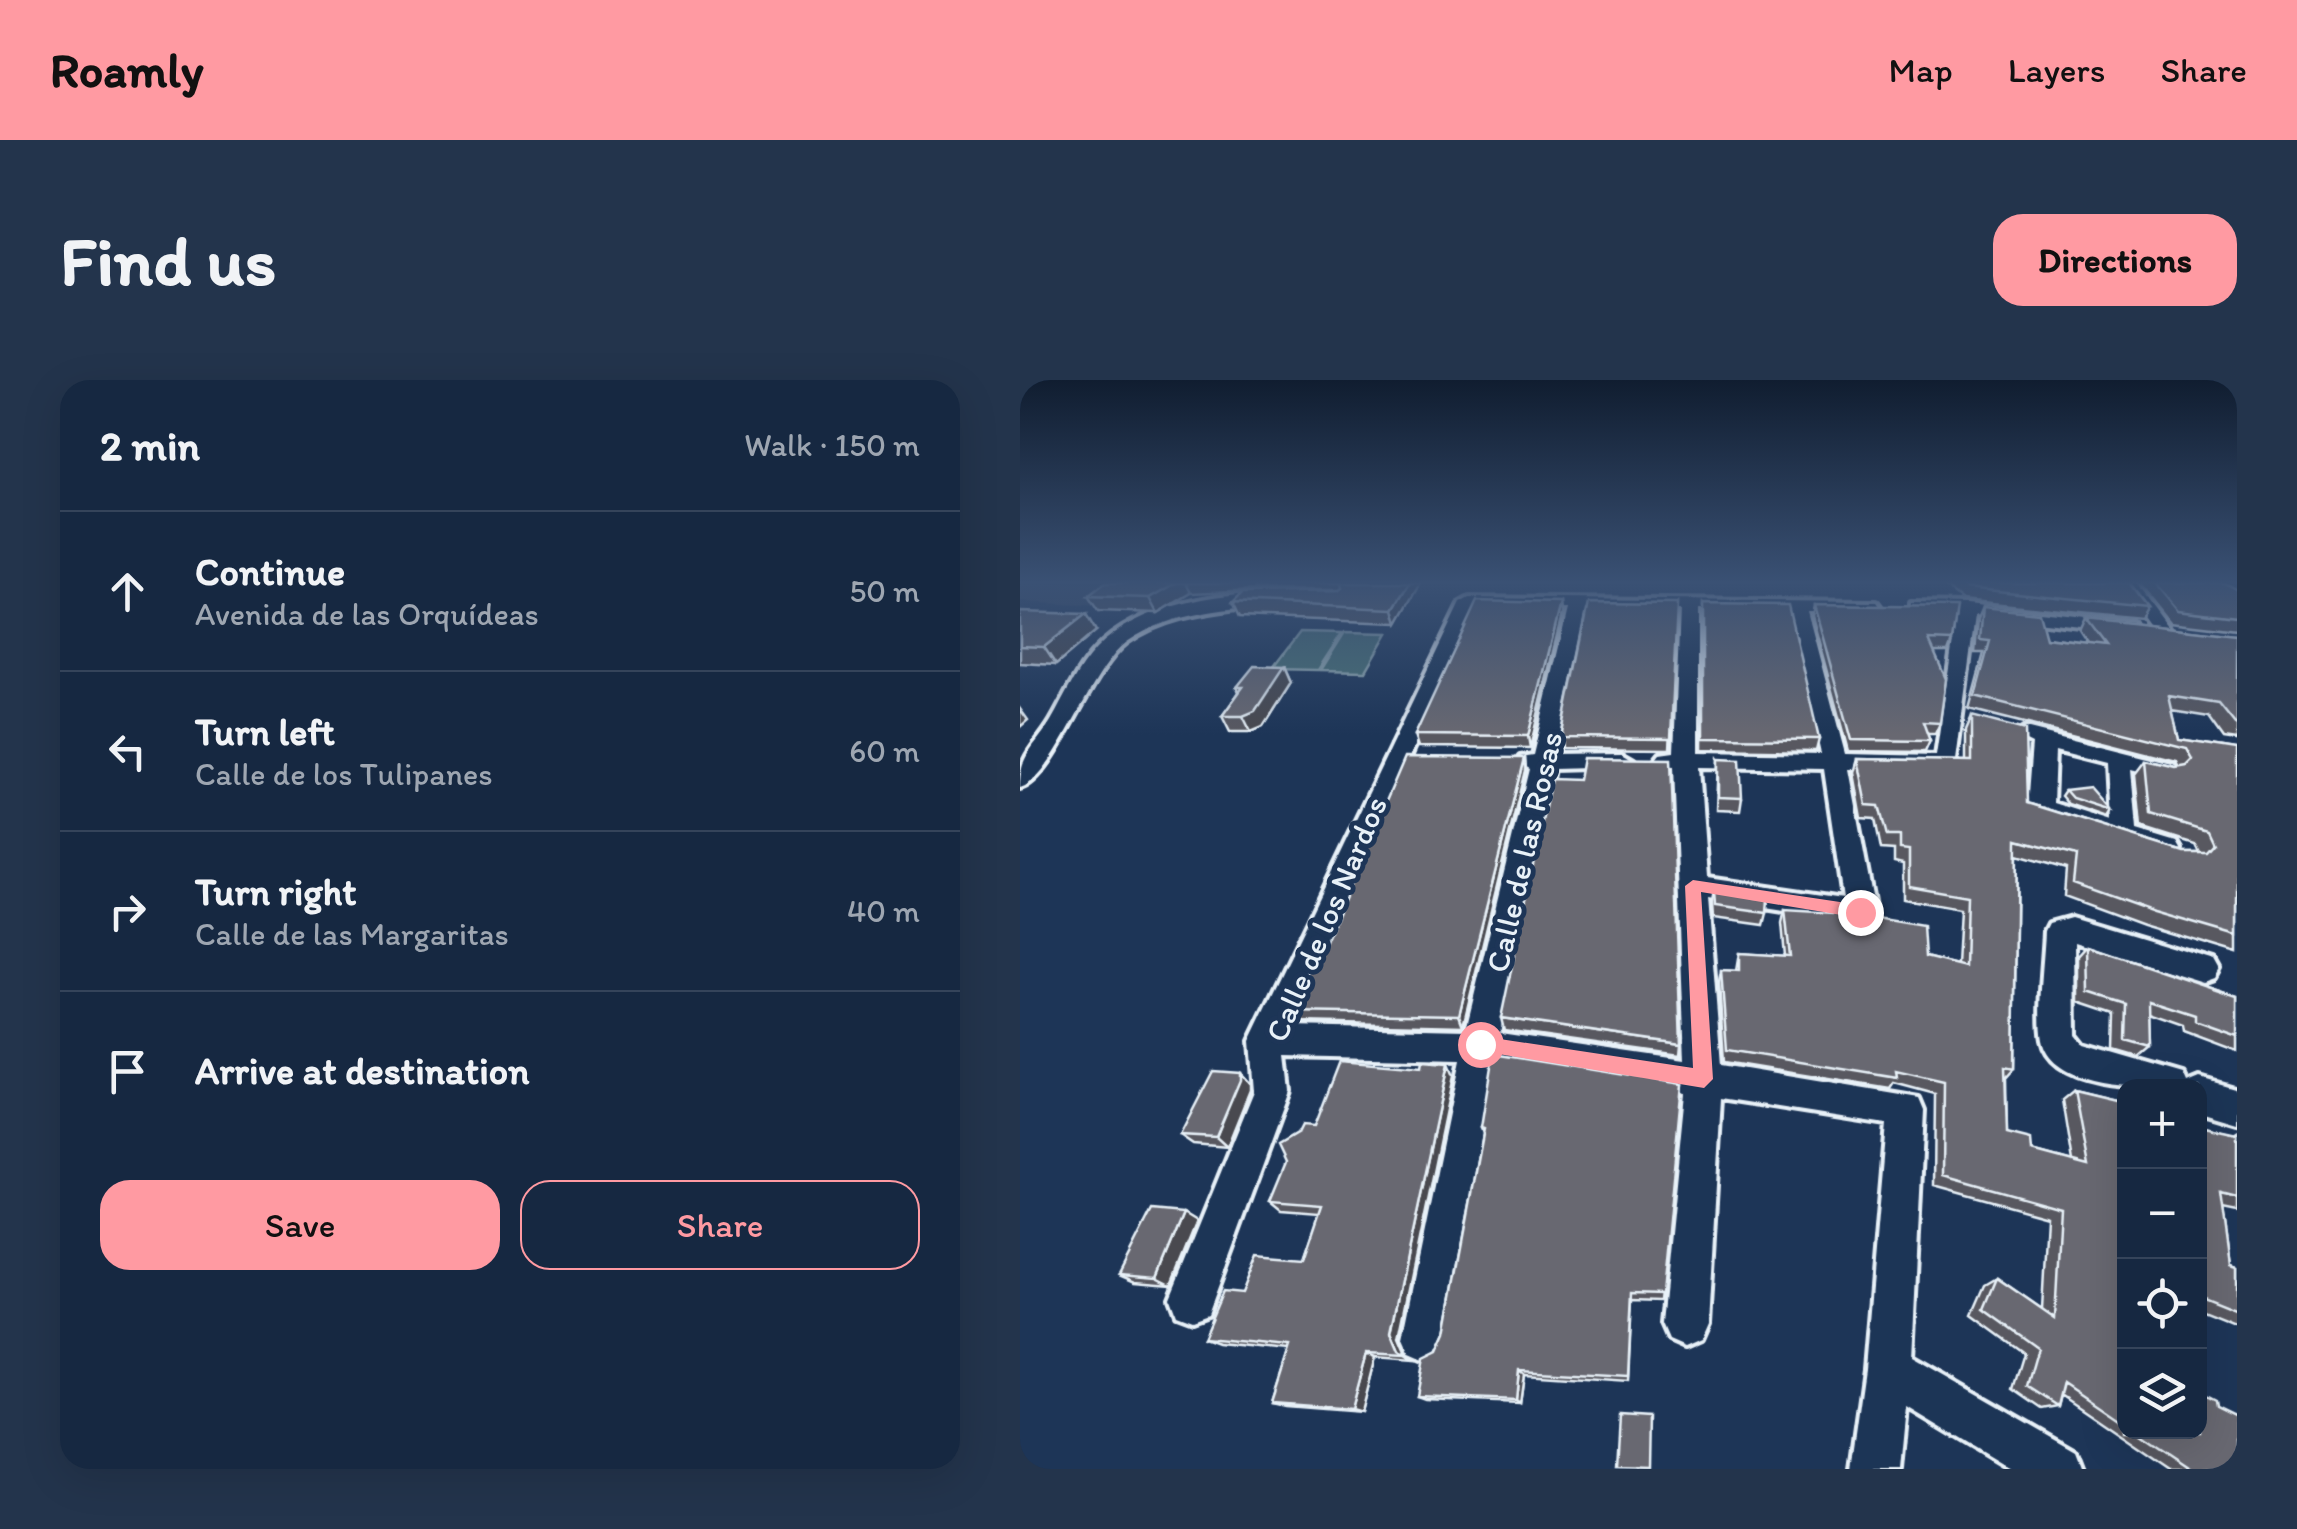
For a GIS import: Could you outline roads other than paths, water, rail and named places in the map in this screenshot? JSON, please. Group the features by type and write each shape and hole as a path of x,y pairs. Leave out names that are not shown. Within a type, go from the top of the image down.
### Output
{"street":[{"path":"1020,780 1058,728 1087,675 1124,634"},
{"name":"Calle de los Nardos","path":"1192,1298 1272,1092 1267,1042 1454,634"},
{"name":"Calle de las Rosas","path":"1426,1338 1480,1044 1572,634"},
{"path":"1686,1324 1704,1079 1686,758 1688,634"},
{"path":"1693,886 1860,912 1835,762 1803,634"},
{"path":"1507,761 1686,758 1947,764 1964,634"},
{"path":"1955,716 2167,771"},
{"path":"2044,740 2040,808 2184,855"},
{"path":"1395,758 1432,759"},
{"path":"2119,759 2124,833"},
{"path":"2147,1079 2073,1057 2062,1048 2060,931 2071,929 2203,968"},
{"path":"1267,1042 1480,1044 1906,1110 1888,1369 1876,1469"},
{"path":"2207,1097 2237,1106"},
{"path":"1888,1369 2058,1469"}]}
